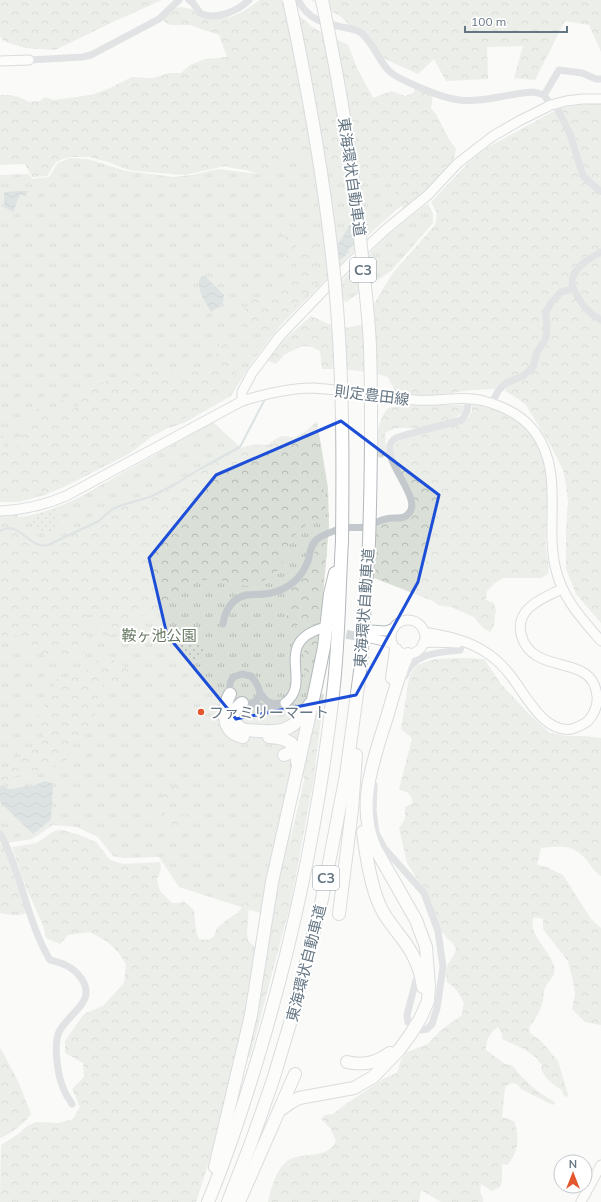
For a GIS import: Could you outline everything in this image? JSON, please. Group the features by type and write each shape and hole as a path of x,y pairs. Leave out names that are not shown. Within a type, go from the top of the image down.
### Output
{"highway":[{"name":"東海環状自動車道","path":"208,1202 222,1170 246,1098 272,1011 291,933 306,860 319,792 333,694 342,541 343,464 340,349 335,284 319,156 305,74 289,0"},
{"name":"東海環状自動車道","path":"228,1202 274,1080 322,899 346,775 361,664 369,542 371,465 370,347 357,209 350,153 337,71 322,0"},
{"path":"204,1202 217,1160 251,1015 272,882 316,686 324,647 330,594 342,541"},
{"path":"347,1062 367,1064 375,1062 390,1054 411,1028 421,1009 423,1000 422,980 415,959 408,946 384,914 376,897 361,820 361,794 365,768 392,680 395,667 394,646"},
{"path":"279,1111 300,1098 354,1088 373,1077 399,1050 410,1035 420,1019 428,1001 429,988 426,947 416,920 370,838 367,820 366,799 371,772 397,683 408,654"},
{"path":"339,914 352,810 361,664"},
{"path":"247,703 235,710 233,718 239,729 281,732 290,727 305,712 312,700 316,686"},
{"path":"230,694 226,706 225,722 230,732 241,737 280,738 287,740 291,743 296,752 297,769"},
{"path":"284,755 292,750 291,743"},
{"path":"239,1202 295,1074"}],"street":[{"path":"0,61 82,57 92,55 160,19 179,0"},
{"path":"189,0 200,13 218,15 237,9 249,0"},
{"path":"298,0 302,9 323,23 350,28 359,32 367,39 390,72 404,80 439,95 465,101 534,92 544,95 553,105 570,134 583,176 601,192"},
{"path":"544,95 559,70 582,73 596,79 601,79"},
{"path":"242,401 242,392 252,373 279,336 352,261 385,230 428,195 458,163 493,136 519,121 553,105 566,101 582,99 601,99"},
{"path":"601,252 587,260 577,270 572,282 573,289 587,311 601,320"},
{"path":"492,403 498,391 506,383 523,376 533,368 537,352 546,337 546,312 561,292 573,289"},
{"name":"則定豊田線","path":"0,511 43,505 66,496 242,401 262,395 289,390 312,388 421,401 469,398 492,403 514,413 524,421 540,440 546,452 552,480 553,550 556,569 562,589 575,610 601,641"},
{"path":"223,624 227,609 235,600 246,595 262,595 278,591 298,578 306,566 312,546 323,536 340,528 348,526 364,527 387,518 401,518 410,513 412,508 410,497 395,469 390,451 392,442 396,438 405,435 462,420 466,416 469,398"},
{"path":"424,632 456,638 486,653 503,666 544,719 559,728 568,729 578,727 586,723 591,718 597,704 596,689 590,678 581,671 540,658 532,653 522,641 521,623 524,614 530,607 547,596 562,589"},
{"path":"409,620 418,623 424,632 424,643 417,651 408,654 400,652 394,646 371,634 392,629 399,622 409,620"},
{"path":"392,629 391,634 394,646"},
{"path":"285,703 272,703 266,700 251,676 242,674 232,677 230,681 230,694 234,700 255,705 273,707 283,706 295,692 295,653 298,644 310,633 322,630"},
{"path":"424,643 463,642"},
{"path":"421,1030 427,1029 432,1024 437,1008 443,967 438,931 424,893 384,848 376,833 373,811 373,791 376,770 408,669 413,662 419,658 443,651 460,650 463,642"},
{"path":"247,703 259,698 261,694"},
{"path":"0,834 7,846 40,942 50,960 66,965 78,974 84,982 87,994 84,1002 63,1027 59,1033 57,1042 57,1060 60,1076 64,1091 72,1104"},
{"path":"408,1022 407,1015 416,980"},
{"path":"581,1202 601,1166"}],"highlighted area":[{"path":"341,421 439,495 418,582 356,695 236,719 167,635 149,558 216,475"}],"green space":[{"path":"0,0 162,0 55,50 25,48 3,41 0,36"},
{"path":"260,0 282,0 312,27 348,45 356,66 373,98 391,91 405,96 413,93 416,87 433,95 431,108 456,149 453,162 430,187 404,210 387,179 293,154 284,159 266,176 225,166 185,175 135,171 89,157 71,157 56,162 47,176 32,177 25,164 0,165 0,95 11,95 28,102 40,101 45,97 54,100 91,95 108,89 132,77 154,78 169,73 181,73 190,65 205,59 227,57 219,35 190,25 170,25 162,20 173,9 178,7 184,7 216,17 227,18 242,12"},
{"path":"311,0 601,0 601,52 589,25 565,21 535,80 514,78 523,46 487,47 488,79 446,81 434,59 418,74 385,59 340,16"},
{"path":"583,104 601,104 601,189 585,174 560,108"},
{"path":"295,106 414,197 396,210 375,229 280,326 252,362 231,396 184,423 166,429 151,437 129,454 68,485 45,495 18,502 0,502 0,175 29,174 32,179 49,177 58,163 70,158 88,159 126,171 174,177 192,175 218,169 259,174 266,168"},
{"path":"556,110 570,139 577,168 601,197 601,248 586,259 570,287 548,303 544,338 527,371 504,382 494,389 472,390 428,396 400,394 395,391 388,377 355,370 322,369 320,351 312,347 303,346 285,354 276,364 268,361 282,342 311,316 340,329 370,323 374,304 392,274 435,225 437,213 431,202 469,162 485,149"},
{"path":"428,203 433,214 433,223 391,271 346,302 334,289 389,234"},
{"path":"285,225 290,225 297,251 296,264 289,276 286,270 288,261 285,250 286,240 283,234"},
{"path":"311,245 315,247 318,283 276,324 267,337 242,321 243,311 248,305 249,300 265,298 288,282 301,263 301,251 305,247"},
{"path":"601,254 601,318 592,313 575,288 576,275 579,271"},
{"path":"573,292 587,314 591,318 601,323 601,623 576,594 566,569 568,502 563,470 552,448 526,405 505,391 508,384 535,369 549,310 558,297"},
{"path":"220,341 227,345 235,367 236,385 229,393 214,404 205,406 196,413 150,434 129,450 45,493 0,499 0,435 3,436 4,446 10,452 21,442 21,420 30,419 36,409 48,409 52,416 58,414 58,408 55,402 59,399 67,401 71,410 77,407 83,392 106,381 136,375 143,380 153,369 175,375 196,371 207,367 214,361"},
{"path":"407,405 465,406 459,415 446,422 419,428 392,429 385,433 385,456 381,458 377,456 378,430 381,419 388,408"},
{"path":"472,405 497,411 519,422 535,440 541,452 545,464 547,480 546,550 549,565 548,574 541,578 504,578 495,583 487,591 486,600 494,603 496,611 494,624 490,632 483,628 474,617 451,607 438,605 433,601 374,578 376,527 386,522 407,518 412,513 415,505 393,454 395,445 403,439 465,422 472,412"},
{"name":"鞍ヶ池公園","path":"317,421 328,488 329,526 321,621 279,919 179,887 159,857 122,858 113,856 98,837 77,827 53,825 32,839 7,843 0,831 0,515 17,513 18,517 26,516 49,510 78,498 213,422 241,448 256,444 268,445 277,438 283,436 294,438 306,431"},
{"path":"315,426 322,467 326,506 323,515 318,520 309,522 292,538 281,566 277,571 259,584 249,586 236,585 211,579 197,581 156,610 144,615 125,631 107,636 103,635 93,615 88,615 87,619 90,627 88,642 85,644 85,650 78,656 60,657 53,660 47,660 44,655 39,652 35,659 27,651 17,636 0,635 0,533 6,529 10,528 16,530 23,537 38,547 49,547 78,531 100,522 122,506 150,499 238,449 242,450 258,446 270,449 276,442 282,439 297,441 308,435"},
{"path":"55,509 58,523 55,527 48,532 38,529 31,516 47,513"},
{"path":"326,542 327,545 320,612 285,632 290,589 304,575 317,545"},
{"path":"192,638 197,639 203,645 203,655 197,661 192,662 187,661 181,655 180,650 181,645 187,639"},
{"path":"318,639 312,688 307,688 303,658 304,652 309,643"},
{"path":"110,658 126,668 136,672 128,681 110,682 102,687 93,723 83,733 73,736 67,759 63,764 11,777 0,787 0,770 17,765 22,757 29,751 34,750 43,741 42,728 37,720 40,711 46,703 57,679 66,679 85,673 95,661"},
{"path":"435,659 484,659 501,684 528,713 550,733 566,736 601,738 601,876 581,854 570,848 560,846 541,848 537,865 546,867 563,875 591,919 601,928 601,1025 585,1022 572,1009 575,994 568,961 543,929 543,919 534,917 532,923 533,929 552,960 555,969 554,975 544,989 540,1011 529,1027 530,1033 541,1041 558,1061 568,1095 567,1097 564,1096 562,1090 547,1078 541,1069 542,1065 538,1059 524,1049 502,1039 502,1034 498,1027 490,1034 487,1040 486,1050 505,1064 512,1065 532,1086 555,1102 553,1105 521,1089 517,1084 511,1083 505,1087 502,1117 514,1121 518,1138 516,1150 511,1160 507,1165 502,1164 502,1181 500,1187 492,1191 481,1184 480,1192 483,1202 441,1202 421,1190 419,1202 268,1202 276,1176 285,1163 296,1157 326,1151 334,1145 336,1141 331,1129 321,1119 325,1115 333,1114 385,1078 397,1073 401,1060 407,1052 428,1044 440,1031 462,1015 464,1003 457,991 447,982 446,974 448,964 456,949 452,942 440,929 425,891 407,863 399,828 405,819 405,807 413,803 409,794 405,791 399,790 412,738 401,729 409,678 417,665"},
{"path":"320,694 324,694 314,777 291,902 250,1057 246,1057 282,862 287,855 304,780 303,770"},
{"path":"175,785 181,787 188,785 192,788 192,792 182,789 180,796 176,793 173,800 166,801 164,819 180,822 183,814 186,814 184,826 173,828 164,826 161,823 156,809 166,791"},
{"path":"61,830 77,834 96,842 110,860 123,864 160,862 161,867 157,879 160,891 172,903 183,901 194,910 196,931 199,939 207,940 214,937 217,928 238,913 244,904 249,903 247,933 248,941 256,947 240,1043 221,1125 196,1202 0,1202 1,1145 17,1135 27,1126 36,1122 59,1123 73,1119 80,1107 72,1089 84,1077 83,1063 65,1053 65,1041 84,1014 103,1006 124,983 126,964 118,952 108,942 90,932 68,935 60,944 46,938 43,925 27,890 12,847 37,843 54,831"},
{"path":"0,844 4,845 29,911 22,914 11,915 0,913"},
{"path":"0,1047 19,1083 31,1114 17,1128 0,1138"}],"water":[{"path":"28,191 25,196 20,194 13,212 4,207 4,193"},
{"path":"366,219 368,230 348,250 349,252 339,261 331,256 352,221"},
{"path":"202,276 206,277 224,295 223,304 211,312 201,294 199,284"},
{"path":"45,781 53,784 51,820 33,834 0,802 0,787 2,785 8,789 13,789 25,786 30,787"}],"waterway":[{"path":"0,531 7,528 13,529 19,531 35,543 48,545 99,521 111,510 122,505 150,497 240,447 265,399"}],"tunnel":[{"path":"333,632 367,638"}],"place":[{"name":"ファミリーマート","path":"201,712"}]}
